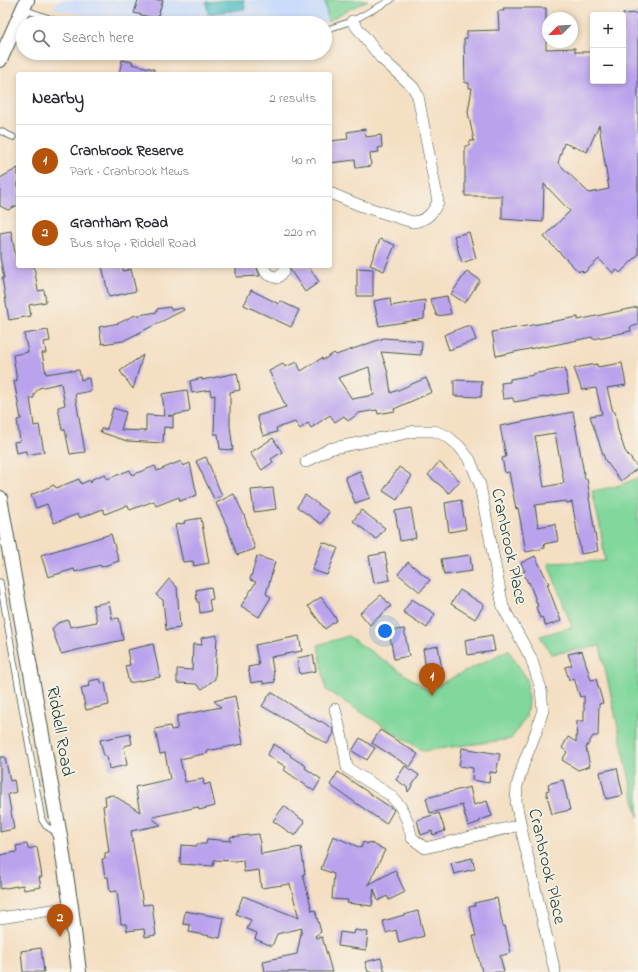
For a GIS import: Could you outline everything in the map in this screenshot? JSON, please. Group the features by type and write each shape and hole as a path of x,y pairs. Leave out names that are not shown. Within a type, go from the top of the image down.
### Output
{"street":[{"path":"20,16 25,5"},
{"path":"333,197 412,222 421,222 432,214 438,202 418,96 413,87 381,58 352,21"},
{"path":"0,60 16,25"},
{"path":"264,268 267,274 277,278 284,271"},
{"name":"Cranbrook Place","path":"306,462 330,449 416,431 434,431 447,436 459,446 470,460 480,485 503,608 531,658 541,689 543,710 524,762 517,786 516,802 520,825 555,972"},
{"name":"Riddell Road","path":"0,498 60,836 79,972"},
{"path":"335,709 343,742 347,768 390,795 400,806 407,820 412,838 425,848 520,825"},
{"path":"0,918 71,907"}],"lane":[{"path":"332,28 352,21 391,0"},
{"path":"25,5 48,16"},
{"path":"0,130 13,137"},
{"path":"0,582 42,820 46,826 60,836"}],"shaded area":[{"path":"58,0 325,0 327,16 89,16 53,9"}],"green space":[{"path":"325,0 368,0 332,19 332,16 327,16"},
{"path":"638,478 638,817 600,646 551,654 540,636 572,627 548,563 605,561 600,526 592,491 617,486"},
{"path":"348,636 428,690 508,650 527,679 528,702 526,717 511,739 423,751 326,690 318,645"}],"water":[{"path":"244,0 245,9 208,14 206,2"}],"building":[{"path":"138,0 163,0 158,16 146,16 134,13"},
{"path":"503,8 546,8 546,12 542,12 542,48 575,48 575,52 590,52 590,84 626,84 626,14 638,13 638,255 620,273 617,270 613,273 599,259 584,273 581,270 579,272 544,237 570,211 544,184 543,222 502,219 502,196 465,196 465,146 469,146 470,141 474,141 468,112 472,88 469,88 469,83 465,83 464,39 467,38 467,31 499,30 498,11 504,11","holes":["599,125 609,189 589,193 558,163 564,143 587,152"]},
{"path":"122,60 154,69 154,72 119,72"},
{"path":"365,129 366,137 381,135 382,147 378,148 379,152 370,153 371,166 356,168 355,160 332,163 332,141 348,139 347,132"},
{"path":"16,169 16,206 8,210 0,206 0,178"},
{"path":"11,231 16,259 16,268 34,268 38,291 44,290 46,302 29,305 31,316 9,320 2,278 4,278 0,257 0,233"},
{"path":"469,232 476,258 462,263 454,236"},
{"path":"380,239 395,245 384,271 370,265"},
{"path":"102,268 123,268 123,271 131,269 136,291 109,297"},
{"path":"236,268 257,268 260,276 236,277"},
{"path":"290,268 309,268 319,282 305,292"},
{"path":"357,268 373,269 373,296 357,296"},
{"path":"467,271 480,280 465,303 451,294"},
{"path":"251,290 279,304 280,301 299,310 291,327 244,305"},
{"path":"447,296 451,314 437,316 430,299"},
{"path":"390,298 391,306 425,300 424,319 379,326 374,301"},
{"path":"170,307 171,310 183,308 184,310 123,341 102,344 99,327 119,323 133,316 157,312 157,309"},
{"path":"638,307 638,325 630,327 631,331 593,339 592,337 543,346 496,356 492,332 578,317 578,320"},
{"path":"466,326 471,326 476,340 449,350 444,335"},
{"path":"48,330 50,341 44,342 46,353 42,353 46,374 79,370 81,380 89,378 91,391 75,394 85,452 70,454 65,430 62,430 58,407 65,405 61,383 39,388 34,394 34,398 30,398 34,426 39,425 44,452 26,455 26,451 16,453 14,442 20,441 17,420 21,419 14,381 17,381 13,355 28,352 24,334"},
{"path":"384,338 422,341 421,355 381,352 388,373 391,393 426,378 432,392 394,409 395,411 378,414 377,410 359,413 348,421 344,416 335,422 330,415 311,428 308,423 300,429 295,422 276,428 277,432 263,436 257,416 286,407 269,371 283,364 285,367 297,362 301,371 322,358 323,360 334,353 336,355","holes":["369,367 374,395 352,399 338,378"]},
{"path":"143,355 133,389 120,371"},
{"path":"622,363 626,385 607,388 625,451 638,468 621,481 605,460 590,416 602,414 596,388 582,390 574,368 597,364 597,367"},
{"path":"565,368 569,393 514,402 513,398 503,399 501,383 510,382 510,379"},
{"path":"237,373 240,390 230,392 230,426 233,450 220,449 218,434 214,434 215,395 211,396 210,390 192,393 190,381"},
{"path":"454,380 482,381 481,397 454,396"},
{"path":"187,390 190,410 189,412 168,416 173,416 173,428 164,427 163,443 127,441 100,432 101,429 107,429 113,408 126,412 121,430 146,431 146,415 165,416 162,394"},
{"path":"573,412 585,479 587,479 598,551 581,554 572,502 567,503 566,501 535,505 538,527 555,524 558,541 544,544 545,548 526,552 518,508 516,509 509,472 505,473 502,458 506,457 500,426","holes":["555,433 564,483 544,487 535,436"]},
{"path":"273,438 282,452 271,459 273,462 262,470 250,453"},
{"path":"206,457 222,496 214,499 196,461"},
{"path":"181,461 183,466 190,463 197,495 180,501 179,497 156,506 154,501 130,510 128,505 105,514 103,509 80,518 78,514 54,523 47,504 36,508 31,495 54,485 56,488 79,479 81,484 90,480 91,483 92,479 105,474 107,479 130,470 132,475 155,466 157,471"},
{"path":"439,462 460,481 449,493 428,475"},
{"path":"399,467 412,476 397,500 383,491"},
{"path":"360,471 370,498 355,503 345,477"},
{"path":"273,488 276,509 254,512 251,490"},
{"path":"234,494 244,515 255,549 237,555 227,526 216,503"},
{"path":"305,495 329,512 321,524 297,507"},
{"path":"461,500 466,529 449,532 445,503"},
{"path":"411,508 416,538 400,541 395,511"},
{"path":"361,510 385,528 376,539 353,521"},
{"path":"201,518 209,563 194,566 193,561 183,562 175,525 185,523 184,521"},
{"path":"111,534 119,561 101,567 100,565 75,572 74,569 48,577 41,555"},
{"path":"323,542 338,548 327,575 312,570"},
{"path":"385,553 390,580 374,583 369,556"},
{"path":"470,555 472,571 444,575 441,559"},
{"path":"257,556 275,562 266,594 271,597 259,617 241,606 256,582 250,580"},
{"path":"535,556 549,584 547,584 561,621 546,626 542,617 540,618 536,607 538,606 529,582 528,583 523,572 525,571 521,563"},
{"path":"408,562 430,580 420,592 398,574"},
{"path":"169,579 177,587 180,628 166,630 163,600 156,595"},
{"path":"211,587 213,599 209,600 211,611 200,613 196,590"},
{"path":"460,590 484,605 475,619 451,604"},
{"path":"381,595 391,606 370,625 360,613"},
{"path":"321,597 337,620 325,629 308,606"},
{"path":"412,599 435,614 427,628 403,612"},
{"path":"109,602 112,619 119,618 123,640 61,654 52,629 58,623 68,620 70,627 97,622 93,605"},
{"path":"404,629 409,656 394,659 389,631"},
{"path":"217,635 215,679 202,689 196,684 177,683 177,669 192,670 193,644 202,645 201,638"},
{"path":"492,635 495,651 467,655 465,640"},
{"path":"299,636 302,651 271,657 275,682 263,684 263,681 251,683 248,667 259,665 255,645"},
{"path":"153,644 160,677 129,683 125,666 130,665 127,650"},
{"path":"438,646 443,675 427,677 423,649"},
{"path":"582,651 591,680 596,679 603,703 599,704 598,736 593,736 586,748 590,766 578,770 562,760 567,752 562,748 568,737 576,742 577,721 584,721 584,696 580,697 574,678 569,680 565,667 572,665 568,654"},
{"path":"313,655 316,671 300,674 297,658"},
{"path":"100,679 102,684 105,683 109,705 86,710 81,688 90,686 89,681"},
{"path":"271,692 304,713 332,728 334,733 327,744 262,706"},
{"path":"235,696 243,744 207,751 208,753 180,759 185,782 203,779 204,785 210,783 215,806 199,810 198,807 153,817 154,820 161,825 131,831 143,905 152,904 156,935 145,937 144,929 127,931 126,924 121,924 117,891 110,892 108,877 105,877 102,859 105,859 105,853 109,852 103,806 106,805 105,796 113,795 140,812 135,787 170,779 165,753 160,754 155,729 170,726 171,730 177,729 177,716 221,707 214,701"},
{"path":"380,730 418,754 410,767 372,743"},
{"path":"130,734 132,744 124,746 127,765 109,769 107,756 104,756 100,740"},
{"path":"360,738 375,748 367,760 352,751"},
{"path":"274,744 306,766 305,768 321,779 314,791 284,770 286,767 267,755"},
{"path":"462,748 500,754 496,773 490,772 489,783 472,780 473,768 459,766"},
{"path":"0,757 5,757 10,781 14,780 16,792 8,794 14,829 0,832"},
{"path":"405,766 419,775 408,792 407,787 396,780"},
{"path":"617,768 623,795 606,799 600,772"},
{"path":"338,772 394,810 386,824 330,785"},
{"path":"563,780 570,810 552,814 546,791 549,790 548,784"},
{"path":"470,787 474,805 487,801 492,816 468,826 462,805 430,813 426,798"},
{"path":"284,806 305,822 295,836 273,821"},
{"path":"439,813 445,831 433,835 432,831 421,835 417,820"},
{"path":"259,834 261,854 301,847 305,874 303,874 312,911 315,910 321,932 315,936 316,938 322,937 332,972 265,972 263,961 297,954 302,928 277,934 272,946 255,939 257,933 247,929 251,920 236,914 243,896 299,918 290,884 261,888 259,870 244,872 243,860 214,860 213,866 180,864 181,845 197,846 197,844 206,844 207,839 231,841 230,837"},
{"path":"333,836 361,848 363,842 368,844 369,842 385,850 368,885 395,870 405,892 389,900 387,896 378,901 374,889 372,906 347,903 348,900 332,899 334,874 321,869"},
{"path":"27,844 28,849 37,847 42,877 39,877 41,887 24,890 23,885 0,889 0,855 17,852 16,846"},
{"path":"472,858 475,869 454,874 451,863"},
{"path":"497,898 511,953 500,956 504,972 482,972 473,936 476,936 469,907 475,906 474,903"},
{"path":"185,911 224,918 220,938 189,932 190,925 183,924"},
{"path":"418,911 424,936 399,943 396,930 386,933 383,921"},
{"path":"355,930 368,932 366,950 338,946 340,932 354,934"},
{"path":"41,948 44,972 23,972 21,951"},
{"path":"381,958 385,972 368,972 365,962"}],"place":[{"name":"Cranbrook Reserve","path":"432,696"},
{"name":"Grantham Road","path":"60,937"}]}
